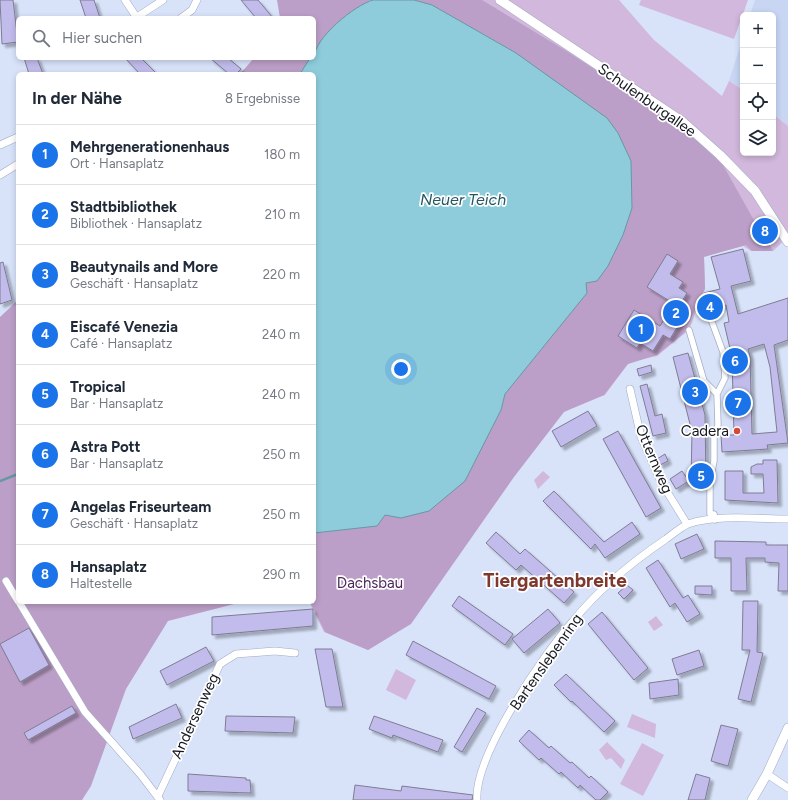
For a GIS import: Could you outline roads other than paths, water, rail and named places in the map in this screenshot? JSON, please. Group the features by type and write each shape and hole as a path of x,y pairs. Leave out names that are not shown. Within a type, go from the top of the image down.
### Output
{"street":[{"path":"125,0 136,16"},
{"path":"140,16 163,0"},
{"path":"184,16 192,10 196,0"},
{"name":"Schulenburgallee","path":"500,0 682,122 720,155 755,191 788,242"},
{"path":"0,145 16,138"},
{"path":"0,175 16,165"},
{"path":"712,322 723,352 725,378 716,394 718,425 714,435 714,461 710,481 710,514 714,514 715,520"},
{"path":"689,330 704,381 716,394"},
{"name":"Otternweg","path":"630,390 641,437 662,482 687,524"},
{"name":"Bartenslebenring","path":"477,800 476,790 491,746 529,681 572,621 637,558 687,524 715,520 788,520"},
{"path":"6,581 16,598"},
{"path":"20,604 85,712 159,798"},
{"name":"Andersenweg","path":"159,798 220,664 236,654 275,651 295,653"},
{"path":"752,800 767,774 788,728"},
{"path":"767,774 788,788"}],"water":[{"name":"Neuer Teich","path":"373,0 414,0 432,5 516,53 607,118 618,133 631,161 632,208 623,235 608,266 597,281 586,283 587,293 505,394 501,410 465,481 429,511 401,518 385,515 377,526 316,533 316,72 301,72 309,60 316,60 316,50 328,32 346,15 365,3"}],"waterway":[{"path":"0,481 16,475"}],"place":[{"name":"Hansaplatz","path":"765,231"},
{"name":"Eiscafé Venezia","path":"710,307"},
{"name":"Stadtbibliothek","path":"676,313"},
{"name":"Mehrgenerationenhaus","path":"641,329"},
{"name":"Astra Pott","path":"735,361"},
{"name":"Beautynails and More","path":"695,392"},
{"name":"Angelas Friseurteam","path":"738,403"},
{"name":"Cadera","path":"737,431"},
{"name":"Tropical","path":"701,476"}],"district":[{"name":"Tiergartenbreite","path":"555,580"}],"park label":[{"name":"Dachsbau","path":"370,583"}]}
